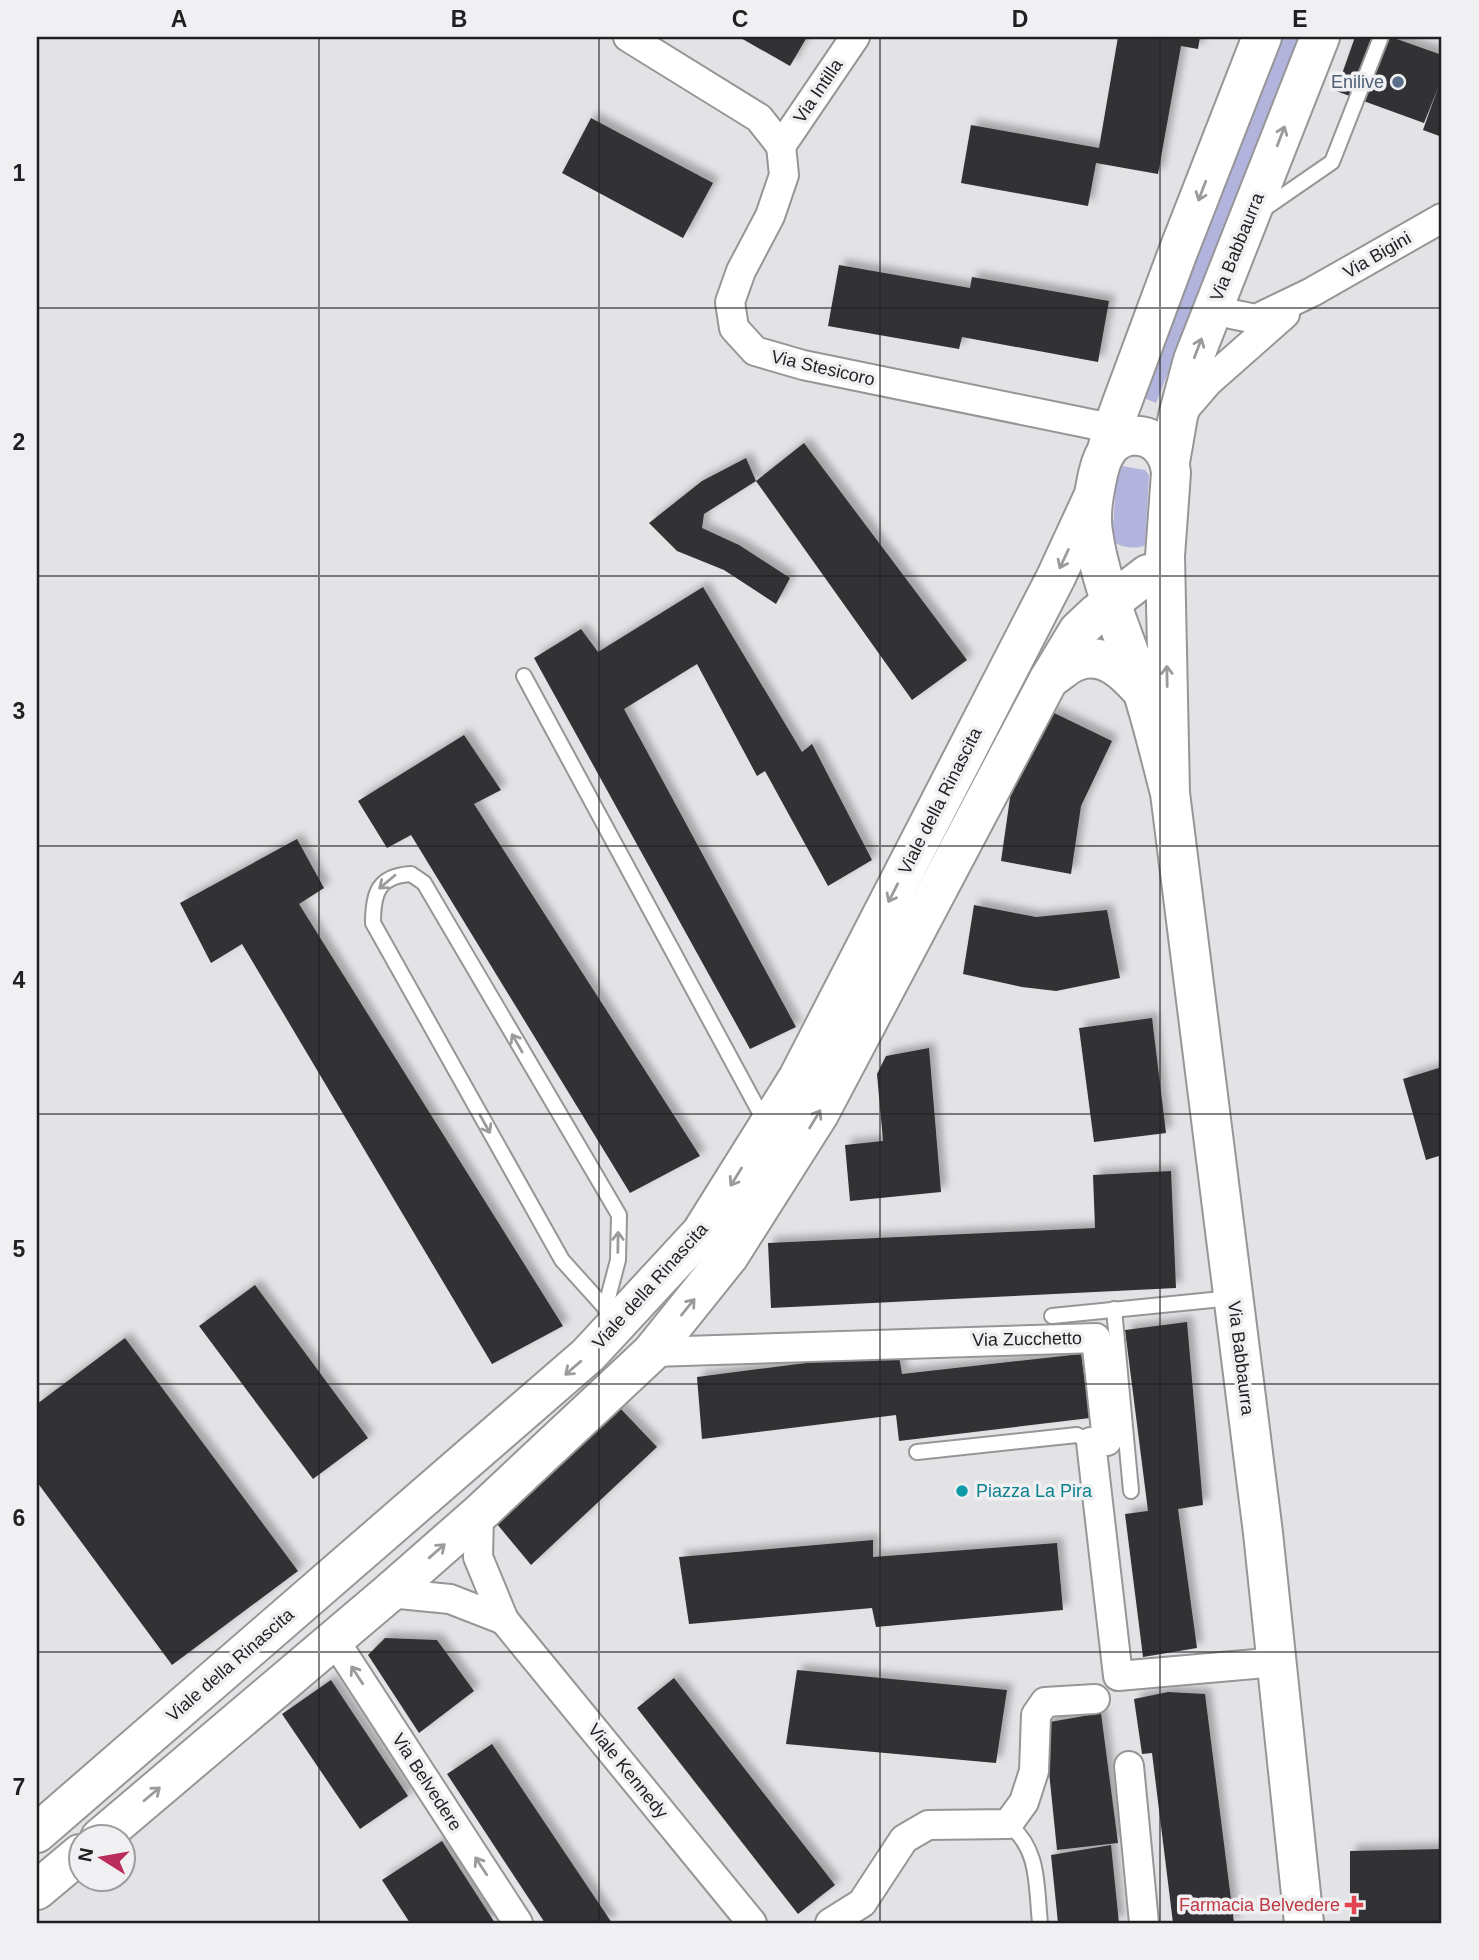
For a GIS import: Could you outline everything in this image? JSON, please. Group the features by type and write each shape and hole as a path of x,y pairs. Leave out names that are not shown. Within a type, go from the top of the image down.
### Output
{"street":[{"path":"628,37 759,118 781,146"},
{"name":"Via Intilla","path":"781,146 855,37"},
{"path":"1134,444 1178,252 1262,37"},
{"name":"Via Babbaurra","path":"1134,444 1178,416 1193,360 1320,37"},
{"name":"Via Stesicoro","path":"781,146 784,176 770,216 741,271 730,302 734,328 755,351 803,365 1134,444"},
{"name":"Via Bigini","path":"1312,292 1442,218"},
{"path":"1216,301 1231,314 1256,319 1312,292"},
{"path":"1178,416 1208,382 1312,292"},
{"path":"1134,444 1101,460 1093,497 1093,531 1170,793"},
{"path":"1134,444 1171,473 1156,565 1170,793"},
{"name":"Viale della Rinascita","path":"37,1833 578,1364 612,1316 701,1233 798,1078 1056,577 1093,497"},
{"path":"1098,555 1113,573 1124,578 1136,578 1156,565"},
{"path":"117,1824 390,1593 479,1514 652,1352 729,1256 819,1114 1049,679 1078,631 1156,565"},
{"path":"1049,679 1076,661 1092,658 1107,660 1125,671 1142,691"},
{"name":"Via Babbaurra","path":"1170,793 1234,1298 1277,1662 1304,1923"},
{"name":"Via Zucchetto","path":"652,1352 1096,1338 1107,1441 1091,1442"},
{"path":"1091,1442 1118,1676 1277,1662"},
{"name":"Viale Kennedy","path":"479,1514 478,1556 504,1620 752,1923"},
{"name":"Viale Kennedy","path":"390,1593 450,1599 504,1620"},
{"name":"Via Belvedere","path":"335,1641 518,1923"},
{"path":"830,1923 862,1903 904,1839 928,1825 1008,1825 1024,1802 1034,1771 1036,1716 1045,1702 1095,1699"},
{"path":"1129,1766 1144,1923"},
{"path":"37,1891 66,1866"}],"lane":[{"path":"1248,220 1332,162 1381,37"},
{"path":"524,676 768,1127"},
{"path":"411,874 424,883 619,1215 618,1260 612,1316 562,1260 373,923 373,903 378,890 385,881 396,875 411,874"},
{"path":"1052,1316 1234,1298"},
{"path":"1114,1309 1131,1491"},
{"path":"917,1452 1077,1435 1091,1442"},
{"path":"1008,1825 1020,1834 1033,1857 1040,1923"}],"shaded area":[{"path":"1277,37 1300,37 1156,403 1137,395"},
{"path":"1122,466 1145,470 1149,475 1145,545 1141,547 1128,547 1112,541 1117,470"}],"building":[{"path":"739,37 807,37 790,66"},
{"path":"1118,37 1200,37 1198,49 1181,46 1158,174 1096,163 1088,206 961,183 971,125 1099,148"},
{"path":"1355,37 1391,37 1442,55 1442,137 1423,130 1439,85 1424,123 1336,91"},
{"path":"591,118 713,183 683,238 562,173"},
{"path":"839,265 970,288 972,277 1109,301 1098,362 962,337 959,349 828,326"},
{"path":"804,443 967,660 912,700 756,481"},
{"path":"746,458 756,481 704,514 702,528 739,545 790,578 776,604 724,570 677,551 649,523 702,481"},
{"path":"703,587 802,752 812,744 872,860 828,886 765,771 757,776 697,664 624,709 796,1027 750,1049 534,658 581,629 598,652"},
{"path":"1050,711 1112,741 1081,806 1071,874 1001,861 1013,777"},
{"path":"464,735 501,790 474,804 700,1156 630,1193 411,835 387,848 358,801"},
{"path":"297,839 324,888 299,904 563,1326 492,1364 242,944 211,963 180,903"},
{"path":"974,905 1036,917 1107,910 1120,978 1056,991 1022,987 963,974"},
{"path":"1152,1018 1166,1133 1094,1142 1079,1028"},
{"path":"929,1048 941,1192 850,1201 845,1145 883,1141 877,1074 886,1056"},
{"path":"1442,1067 1442,1155 1426,1160 1403,1079"},
{"path":"1171,1171 1176,1288 771,1308 768,1243 1095,1228 1093,1175"},
{"path":"255,1285 368,1438 313,1479 199,1326"},
{"path":"1187,1322 1203,1505 1178,1509 1197,1648 1143,1657 1125,1514 1148,1511 1125,1330"},
{"path":"125,1338 298,1571 172,1665 37,1482 37,1404"},
{"path":"898,1351 902,1374 1081,1354 1090,1418 899,1441 896,1415 702,1439 697,1377"},
{"path":"619,1407 657,1447 531,1565 497,1524"},
{"path":"873,1540 873,1557 1057,1543 1063,1610 876,1627 872,1608 689,1624 679,1557"},
{"path":"385,1638 437,1640 474,1691 419,1733 368,1655"},
{"path":"797,1670 1007,1690 996,1763 786,1744"},
{"path":"674,1678 835,1885 798,1914 637,1708"},
{"path":"331,1680 408,1796 360,1829 282,1714"},
{"path":"1168,1692 1205,1694 1234,1923 1173,1923 1152,1753 1142,1754 1134,1699"},
{"path":"1101,1713 1118,1843 1057,1850 1044,1723"},
{"path":"492,1744 612,1923 545,1923 447,1774"},
{"path":"442,1841 495,1923 410,1923 382,1880"},
{"path":"1111,1845 1119,1923 1058,1923 1051,1855"},
{"path":"1442,1849 1442,1922 1350,1923 1350,1851"}],"place":[{"name":"Enilive","path":"1398,82"},
{"name":"Piazza La Pira","path":"962,1491"},
{"name":"Farmacia Belvedere","path":"1354,1905"}]}
